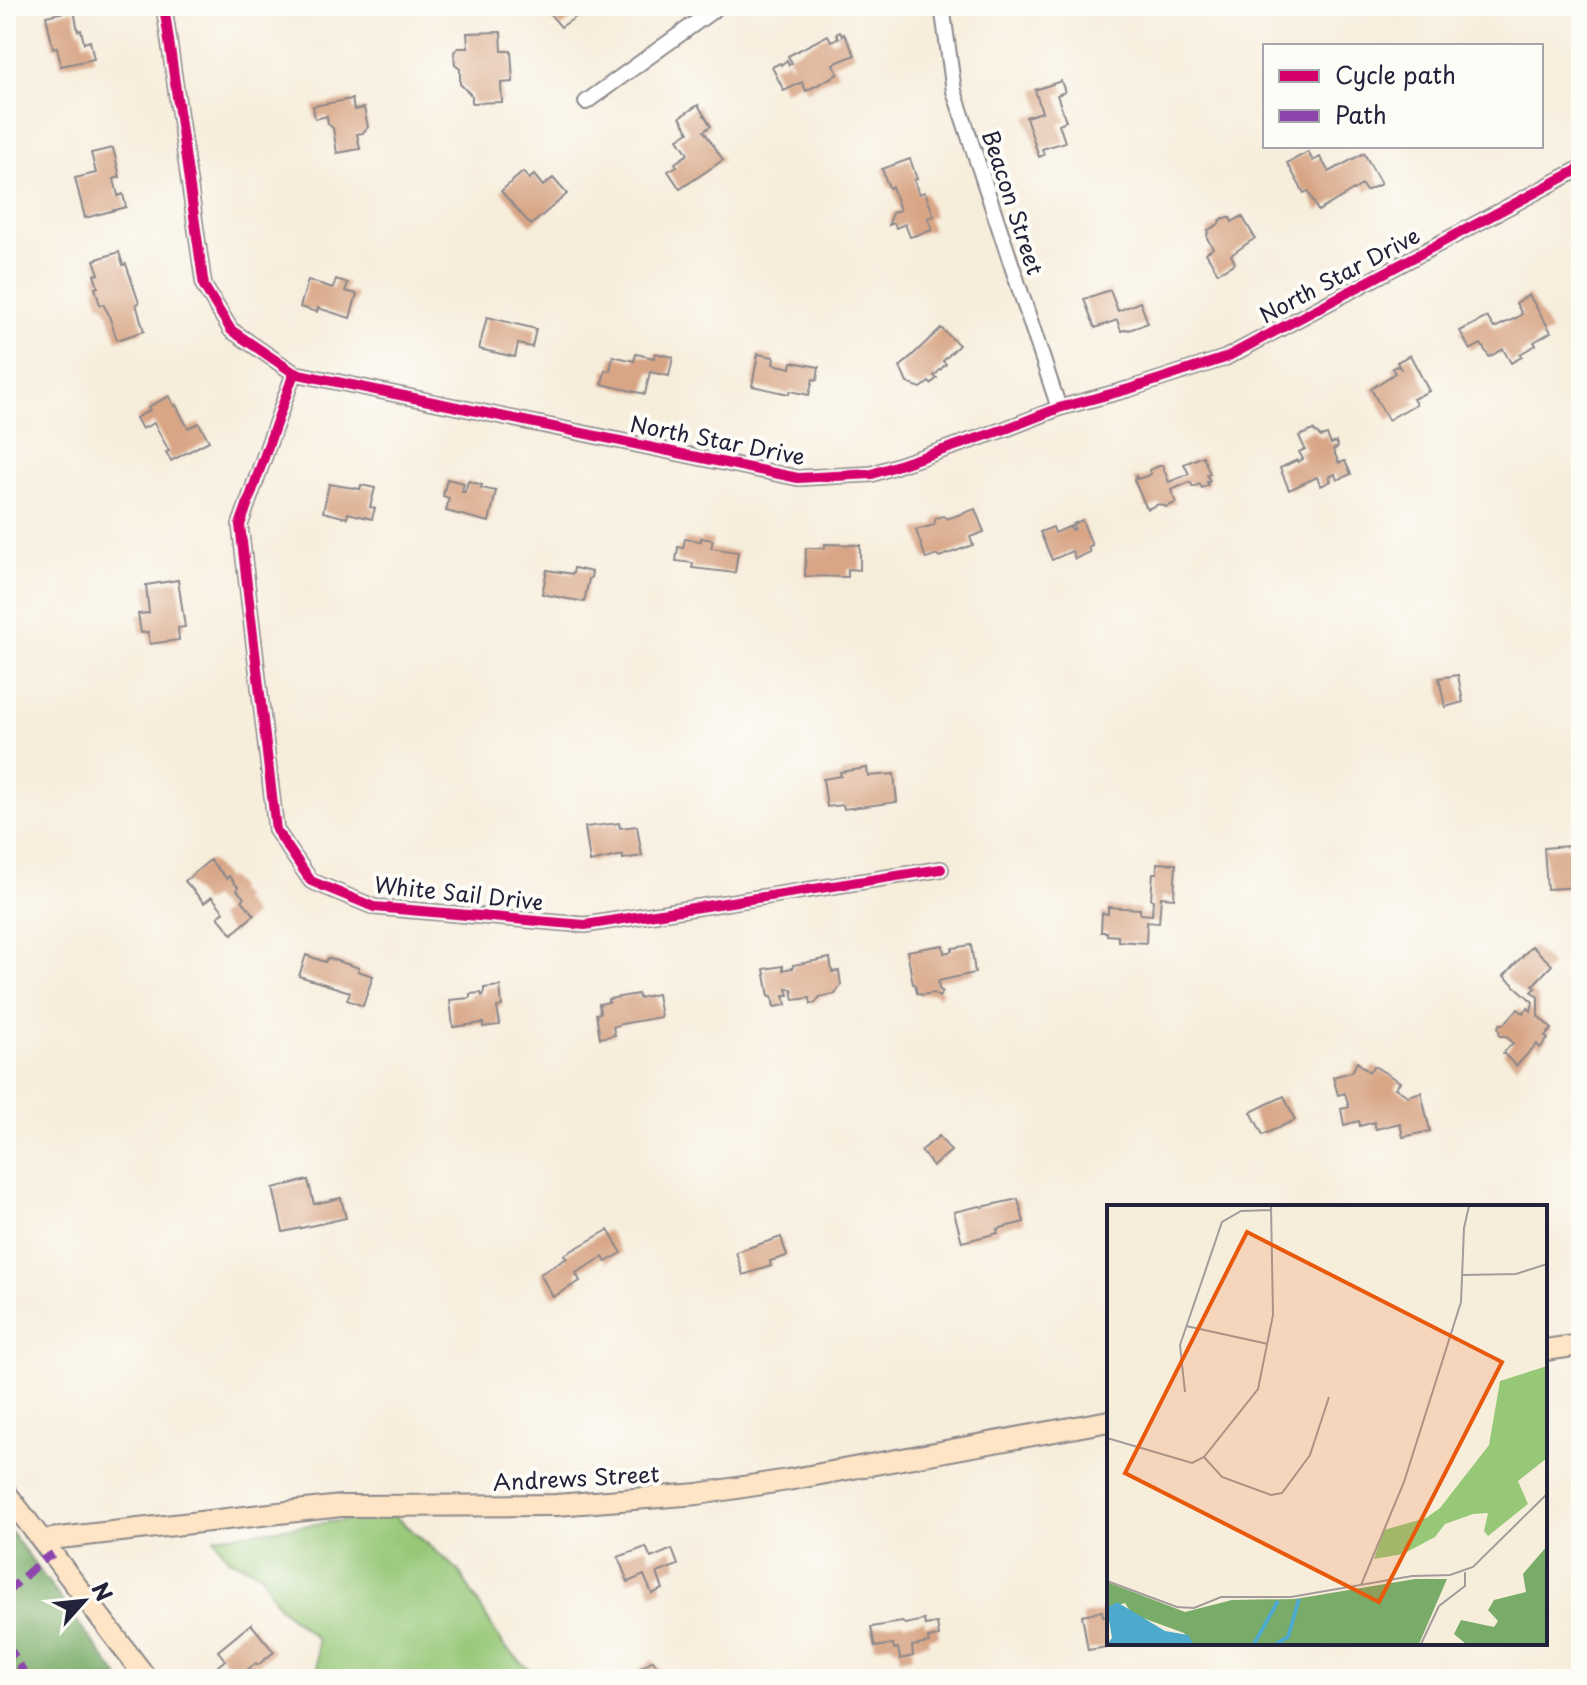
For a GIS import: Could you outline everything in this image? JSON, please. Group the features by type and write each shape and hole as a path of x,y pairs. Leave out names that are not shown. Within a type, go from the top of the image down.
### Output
{"street":[{"name":"North Star Drive","path":"164,6 204,286 231,330 294,373 798,478 872,474 1059,408 1225,358 1581,168"},
{"path":"586,102 719,6"},
{"name":"Beacon Street","path":"942,6 954,91 1059,408"},
{"name":"White Sail Drive","path":"294,373 240,525 276,830 311,881 374,907 585,925 941,869"},
{"path":"1547,1350 1581,1345"},
{"name":"Andrews Street","path":"42,1540 341,1506 556,1505 698,1494 1107,1421"},
{"path":"6,1493 147,1679"}],"green space":[{"path":"392,1514 458,1570 504,1646 539,1679 317,1679 317,1639 278,1606 260,1573 227,1558 214,1537"},
{"path":"6,1525 120,1679 6,1679"}],"building":[{"path":"226,6 258,6 259,8 227,12"},
{"path":"543,6 592,6 561,27"},
{"path":"1045,6 1067,6 1068,10 1046,13"},
{"path":"74,10 78,31 81,30 84,43 90,41 94,59 61,66 57,47 53,48 46,16"},
{"path":"501,32 502,51 511,51 513,82 501,83 502,102 472,103 472,96 460,84 460,69 455,65 454,52 458,48 468,48 467,33"},
{"path":"840,32 855,55 833,64 838,74 806,91 802,82 784,91 772,67 787,60 789,65 792,63 788,56 828,35 831,41 839,38 836,34"},
{"path":"1061,81 1065,92 1057,95 1066,121 1059,124 1065,142 1042,149 1044,155 1039,157 1026,117 1042,112 1035,90"},
{"path":"352,99 354,110 364,108 368,127 357,134 360,149 337,153 333,128 328,124 327,116 315,119 313,106"},
{"path":"698,105 711,126 704,131 723,160 680,189 668,171 688,154 678,139 689,132 680,117"},
{"path":"113,148 120,177 114,179 118,196 123,194 126,207 85,218 75,178 96,173 91,153"},
{"path":"1308,152 1313,161 1320,157 1329,172 1364,153 1381,184 1366,191 1362,185 1318,211 1308,191 1304,193 1287,163"},
{"path":"910,159 919,194 925,192 934,216 928,218 932,230 910,237 905,224 896,228 894,223 889,225 892,213 900,210 882,169"},
{"path":"523,172 529,179 534,175 543,186 553,178 567,194 531,225 501,191"},
{"path":"1242,216 1255,238 1231,255 1235,263 1218,273 1206,253 1213,248 1207,238 1208,230 1224,218 1230,218 1232,222"},
{"path":"119,252 139,303 136,304 144,331 117,340 95,288 98,287 94,275 99,274 94,260"},
{"path":"336,279 348,283 345,291 357,294 350,318 318,308 317,312 300,307 308,280 333,288"},
{"path":"1110,290 1118,311 1140,302 1148,323 1121,331 1117,320 1095,328 1084,299"},
{"path":"1529,295 1551,332 1534,342 1536,345 1511,363 1503,349 1489,357 1481,344 1470,350 1460,331 1487,317 1494,328 1516,318 1522,314 1516,303"},
{"path":"487,317 536,329 532,347 518,344 515,357 479,349"},
{"path":"941,328 959,345 943,361 946,364 931,384 929,382 921,388 907,383 900,367"},
{"path":"655,353 673,357 669,376 650,372 645,394 602,384 605,370 610,371 613,356 634,361 636,354 654,358"},
{"path":"758,354 774,357 773,364 791,368 792,362 819,367 817,380 813,379 809,395 752,386"},
{"path":"1410,355 1429,391 1413,399 1416,404 1388,420 1371,389 1395,373 1392,368 1400,368 1397,362"},
{"path":"169,396 188,428 199,423 209,441 171,461 154,423 142,429 136,418 150,410 148,407"},
{"path":"1313,430 1321,437 1327,435 1331,444 1336,442 1338,447 1333,450 1339,463 1345,461 1351,474 1337,480 1335,474 1329,477 1331,481 1321,486 1317,477 1289,490 1280,468 1303,459 1299,452 1305,449 1299,436"},
{"path":"1203,456 1210,474 1207,475 1208,485 1193,487 1190,482 1171,490 1176,503 1166,507 1159,504 1147,509 1134,480 1136,476 1137,479 1147,476 1151,474 1149,470 1162,465 1169,482 1189,474 1184,464"},
{"path":"447,479 464,483 462,492 465,492 468,481 496,491 489,522 446,511 449,498 443,496"},
{"path":"329,484 375,488 370,507 375,508 372,519 348,513 347,518 323,512"},
{"path":"975,509 984,532 970,537 973,545 926,559 916,530 934,525 936,518 943,516 947,519"},
{"path":"1082,520 1092,545 1088,547 1090,552 1075,559 1072,551 1052,560 1040,532 1053,527 1055,533 1071,526 1072,530 1075,529 1073,524"},
{"path":"701,538 713,540 711,548 738,552 735,573 692,568 693,563 676,561 678,547 683,548 685,539 701,541"},
{"path":"825,544 860,545 860,570 848,569 848,577 805,576 806,548 825,548"},
{"path":"574,568 592,572 584,602 542,594 547,570 573,574"},
{"path":"178,580 185,627 178,628 179,640 150,644 148,632 141,633 138,614 149,613 146,585"},
{"path":"1458,675 1463,702 1445,707 1439,678"},
{"path":"867,768 868,776 894,774 897,802 844,809 843,805 827,807 823,779 841,776 840,772"},
{"path":"619,823 620,828 637,826 642,856 623,859 623,855 590,862 585,827"},
{"path":"1581,845 1581,887 1547,889 1544,848"},
{"path":"210,860 238,887 244,898 242,900 254,915 232,934 218,917 224,912 212,897 204,903 185,881"},
{"path":"1157,863 1176,864 1174,898 1161,897 1159,923 1147,922 1146,943 1118,941 1118,936 1101,932 1102,913 1108,914 1108,907 1140,909 1140,914 1152,915 1153,873 1157,873"},
{"path":"943,945 944,953 952,951 952,948 971,945 975,973 938,981 939,989 943,992 939,997 934,993 921,995 913,984 907,951"},
{"path":"1532,946 1552,965 1533,985 1536,988 1532,992 1538,997 1538,1016 1552,1029 1540,1048 1537,1044 1516,1066 1503,1053 1513,1043 1506,1036 1500,1036 1498,1027 1518,1009 1523,1013 1528,1008 1531,1011 1533,1002 1504,976"},
{"path":"306,955 325,962 328,958 373,976 363,1006 347,1000 350,992 299,976"},
{"path":"830,958 832,972 839,971 841,985 835,994 820,997 811,1004 810,998 794,1000 792,989 787,989 789,995 784,995 786,1005 774,1007 764,969 783,966 783,970"},
{"path":"500,986 502,1006 497,1007 500,1025 483,1027 483,1023 453,1027 450,1000 470,998 470,994 481,993 482,996 484,988"},
{"path":"638,994 639,998 657,994 661,1017 621,1024 613,1027 615,1035 600,1038 596,1014 600,1013 599,1004 609,1002 608,999"},
{"path":"1357,1062 1369,1072 1374,1066 1400,1082 1395,1088 1408,1096 1421,1092 1430,1131 1403,1137 1400,1123 1376,1129 1374,1122 1360,1126 1359,1121 1344,1125 1341,1109 1349,1107 1345,1093 1338,1095 1333,1077 1352,1072"},
{"path":"1284,1096 1295,1120 1263,1135 1251,1112"},
{"path":"939,1136 951,1151 933,1166 921,1151"},
{"path":"308,1180 314,1204 341,1198 346,1218 283,1232 273,1188"},
{"path":"1018,1199 1024,1222 997,1229 998,1233 962,1242 954,1212"},
{"path":"608,1230 622,1253 606,1262 603,1257 576,1273 580,1281 553,1297 540,1274 567,1258 564,1255"},
{"path":"781,1237 787,1256 770,1261 771,1266 743,1275 736,1252"},
{"path":"646,1547 651,1558 672,1549 678,1565 657,1573 663,1589 652,1594 644,1575 628,1582 618,1557"},
{"path":"1102,1611 1103,1616 1107,1615 1107,1645 1120,1645 1088,1650 1082,1615"},
{"path":"924,1620 925,1625 937,1623 939,1636 928,1638 929,1643 912,1646 913,1656 900,1659 898,1648 894,1649 893,1644 875,1647 871,1627"},
{"path":"251,1624 274,1652 236,1679 217,1679 211,1672 225,1660 218,1651"},
{"path":"653,1660 664,1676 660,1679 632,1679 630,1675"}],"marked path":[{"path":"6,1593 53,1554"},
{"path":"6,1644 27,1679"}],"cycle path":[{"path":"164,6 204,286 231,330 294,373 798,478 872,474 1059,408 1225,358 1581,168"},
{"path":"294,373 240,525 276,830 311,881 374,907 585,925 941,869"}]}
